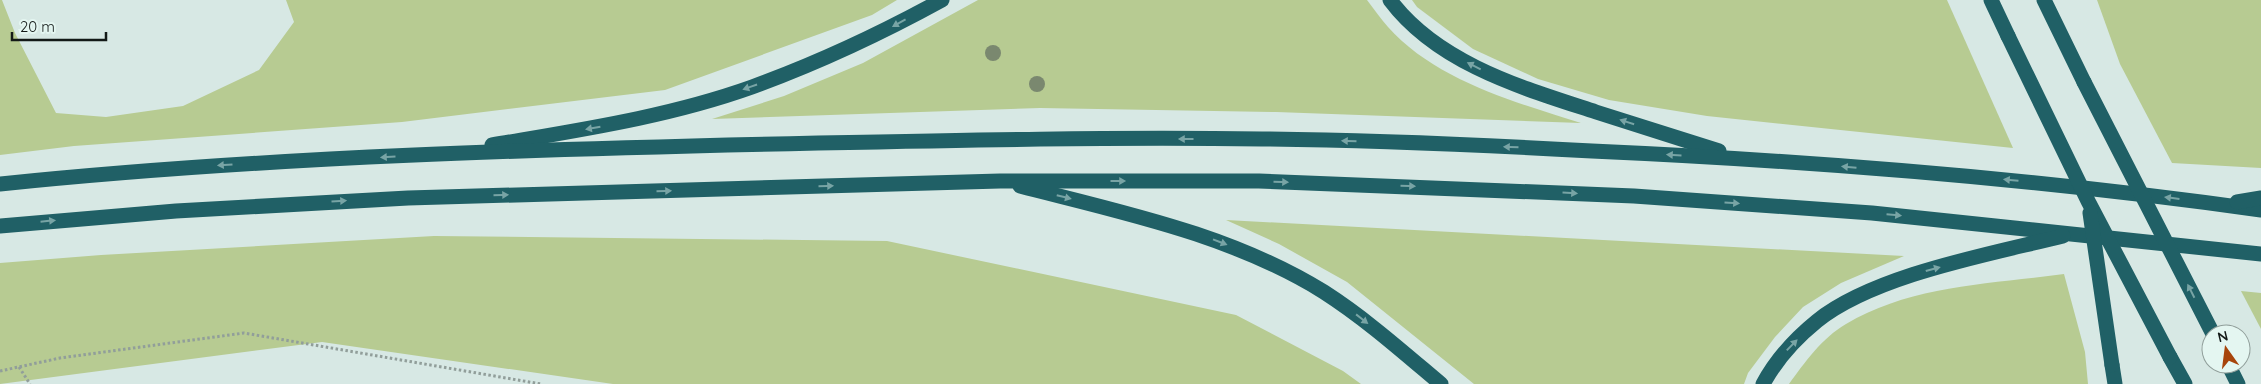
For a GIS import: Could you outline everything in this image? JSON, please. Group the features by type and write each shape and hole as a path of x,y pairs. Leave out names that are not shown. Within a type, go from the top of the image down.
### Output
{"highway":[{"path":"436,154 615,124 689,106 742,90 822,60 886,30 942,0"},
{"path":"1390,0 1398,11 1422,33 1446,51 1479,68 1529,90 1740,158"},
{"path":"1991,0 2088,201 2185,384"},
{"path":"2044,0 2208,324"},
{"path":"2058,0 2058,30"},
{"path":"0,184 237,164 436,154 725,145 1033,139 1267,139 1509,146 1740,158 2014,180 2261,210"},
{"path":"0,226 290,203 1000,181 1259,181 1634,196 1881,214 2261,254"},
{"path":"1000,181 1184,229 1261,259 1294,275 1351,310 1441,384"},
{"path":"2221,204 2261,198"},
{"path":"2088,201 2114,384"},
{"path":"1763,384 1794,342 1818,320 1852,299 1927,271 2072,233"}],"path":[{"path":"0,371 60,358 244,333 541,384"},
{"path":"19,367 30,384"}],"green space":[{"path":"0,0 2,0 15,33 56,113 106,117 183,106 259,70 294,22 286,0 897,0 872,15 665,90 402,122 74,146 0,155"},
{"path":"978,0 1367,0 1388,27 1407,46 1429,62 1504,98 1581,123 1276,112 1040,108 712,119 784,96 863,63"},
{"path":"1412,0 1947,0 2013,148 1707,116 1609,100 1538,79 1473,49 1417,7"},
{"path":"2097,0 2261,0 2261,168 2172,163 2120,64"},
{"path":"1226,220 1904,256 1841,283 1803,307 1775,337 1748,373 1744,384 1474,384 1347,282 1279,244"},
{"path":"434,236 887,241 1236,315 1343,371 1361,384 613,384 322,342 0,384 0,263 101,255"},
{"path":"2064,274 2085,352 2088,384 1789,384 1814,351 1829,336 1846,324 1871,311 1897,301 1952,288"},
{"path":"2241,291 2261,293 2261,329"}]}
